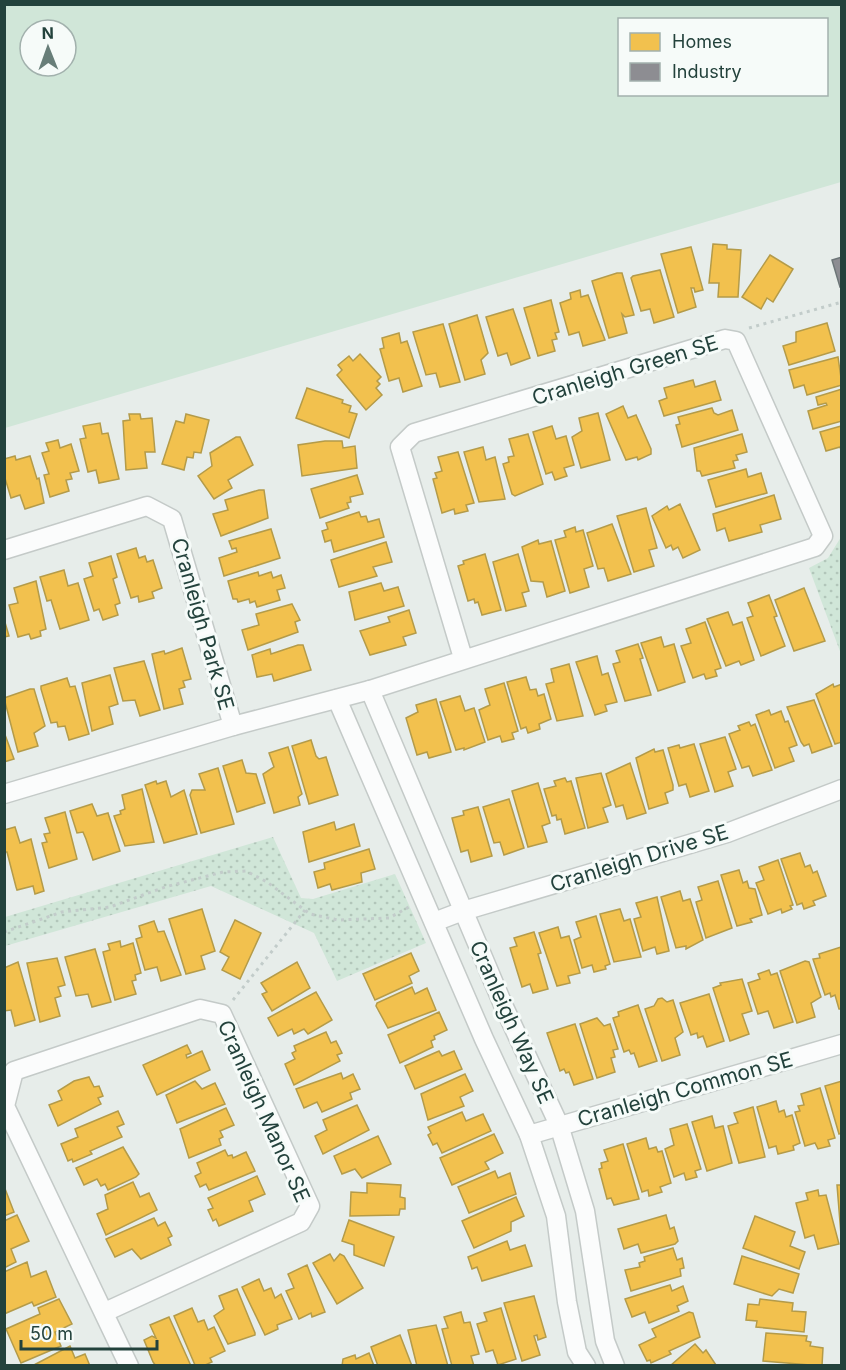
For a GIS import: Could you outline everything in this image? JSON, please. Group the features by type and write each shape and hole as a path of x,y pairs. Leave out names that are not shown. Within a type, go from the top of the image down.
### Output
{"street":[{"name":"Cranleigh Green SE","path":"370,690 463,658 815,547 823,536 736,341 724,339 414,433 400,447 463,658"},
{"name":"Cranleigh Park SE","path":"4,550 147,506 172,519 233,726"},
{"name":"Cranleigh Park SE","path":"4,794 233,726 370,690"},
{"name":"Cranleigh Way SE","path":"370,690 463,911 559,1125 585,1211 603,1332 615,1365"},
{"name":"Cranleigh Way SE","path":"337,699 529,1135 556,1216 567,1302 578,1352 586,1365"},
{"name":"Cranleigh Drive SE","path":"434,922 463,911 727,833 842,789"},
{"name":"Cranleigh Manor SE","path":"105,1312 301,1222 310,1206 222,1014 200,1010 14,1071 5,1106 129,1365"},
{"name":"Cranleigh Common SE","path":"529,1135 842,1044"}],"path":[{"path":"749,328 842,302"},
{"path":"4,932 62,912 110,906 165,887 223,872 246,871 267,882 305,910 338,920 388,918 412,905"},
{"path":"222,1014 305,910"}],"green space":[{"path":"5,4 841,5 841,182 5,428"},
{"path":"841,537 842,654 809,568 828,558"},
{"path":"273,837 301,898 313,899 395,874 426,943 337,981 314,933 211,886 5,946 5,917"}],"building: Homes":[{"path":"713,244 727,245 727,249 741,250 738,297 718,297 719,283 709,283"},
{"path":"691,247 703,290 695,292 694,288 691,288 696,307 678,313 661,254"},
{"path":"770,255 793,269 773,302 767,298 761,309 742,297"},
{"path":"660,270 674,317 654,323 650,309 641,311 631,278"},
{"path":"622,273 634,315 625,317 622,314 627,333 609,338 592,281"},
{"path":"580,290 581,297 588,295 605,340 583,346 579,332 569,335 560,303 571,299 570,293"},
{"path":"551,300 559,332 555,333 557,339 552,340 555,351 538,356 524,308"},
{"path":"513,309 530,358 511,365 507,353 498,356 486,317"},
{"path":"477,315 488,353 481,360 485,374 465,380 449,324"},
{"path":"827,323 835,351 789,365 783,346 796,342 796,332"},
{"path":"443,324 460,382 440,387 436,373 426,375 413,332"},
{"path":"399,333 401,343 407,341 422,386 403,392 399,378 389,381 380,349 384,348 382,338"},
{"path":"360,354 381,377 377,381 380,384 376,388 382,395 366,410 337,375 342,370 338,365 349,356 353,361"},
{"path":"838,357 842,385 807,395 804,385 794,388 789,370"},
{"path":"693,380 695,387 715,381 721,400 664,416 659,401 667,398 664,388"},
{"path":"307,388 343,400 342,403 351,406 349,412 357,414 349,438 296,418"},
{"path":"842,389 842,421 813,429 808,411 827,405 826,403 818,405 816,397"},
{"path":"623,406 628,418 636,415 651,449 651,454 638,460 637,457 626,460 606,414"},
{"path":"712,408 718,415 732,410 738,430 682,447 676,425 680,424 678,417"},
{"path":"598,413 610,460 581,468 572,437 582,431 579,418"},
{"path":"129,414 140,414 141,419 152,418 155,452 145,452 147,468 126,470 123,421 130,420"},
{"path":"186,414 209,420 201,453 194,452 193,458 187,457 184,470 162,464 176,421 184,423"},
{"path":"100,423 102,434 108,433 119,479 99,483 96,470 88,472 80,439 86,438 83,426"},
{"path":"552,426 556,439 566,436 574,465 564,468 567,476 555,480 552,472 546,474 533,432"},
{"path":"841,426 842,453 840,447 826,451 820,432"},
{"path":"528,434 543,484 515,496 512,494 503,464 509,462 508,457 514,456 509,439"},
{"path":"742,434 747,452 736,455 738,460 733,461 735,468 702,476 700,471 697,471 694,448"},
{"path":"236,437 240,437 253,465 228,480 232,488 214,499 198,476 212,466 210,453"},
{"path":"58,440 60,448 71,444 79,471 70,473 72,479 66,480 69,491 50,497 44,475 49,474 42,453 49,451 46,443"},
{"path":"342,441 343,448 355,446 357,468 302,476 298,445"},
{"path":"483,447 486,460 495,457 505,499 479,502 464,452"},
{"path":"458,452 474,503 466,505 468,511 455,514 454,509 442,513 433,479 437,478 435,473 442,471 438,457"},
{"path":"15,456 16,460 30,456 37,479 39,478 44,503 25,509 20,495 11,498 4,475 4,459"},
{"path":"746,469 748,477 761,473 767,493 716,507 708,480"},
{"path":"357,475 363,494 350,497 351,502 347,503 349,508 320,518 311,489"},
{"path":"264,490 268,518 221,536 213,514 228,510 225,500"},
{"path":"774,495 781,519 760,525 762,532 729,541 725,528 717,531 713,514"},
{"path":"680,504 700,550 683,558 678,547 673,550 671,545 666,548 652,516 667,506 669,510"},
{"path":"646,508 657,548 649,550 654,566 634,572 617,516"},
{"path":"359,512 361,517 366,516 368,522 379,519 384,537 334,552 331,540 325,542 322,531 328,529 326,523"},
{"path":"612,524 631,574 608,581 604,568 598,569 587,533"},
{"path":"575,527 576,532 583,530 593,566 584,569 589,587 570,593 555,540 566,537 564,531"},
{"path":"271,529 280,558 224,576 219,558 237,552 236,548 232,549 229,541"},
{"path":"538,540 539,544 551,541 565,591 547,597 543,582 531,581 522,547"},
{"path":"386,542 392,562 373,567 377,576 339,587 331,560"},
{"path":"136,548 139,558 145,556 147,562 153,560 162,588 152,592 154,598 139,602 138,596 131,598 117,554"},
{"path":"485,554 501,610 482,615 478,602 475,603 474,599 468,601 458,566 464,564 463,561"},
{"path":"518,554 529,591 522,593 526,606 506,611 493,562"},
{"path":"111,556 117,577 113,579 120,603 115,605 118,615 103,620 99,609 94,611 84,579 93,576 89,563"},
{"path":"64,570 68,586 78,583 89,620 60,629 51,600 47,601 40,577"},
{"path":"258,572 259,576 271,572 273,578 281,575 285,588 277,590 280,600 257,607 255,601 250,603 249,599 238,602 237,599 233,599 228,581"},
{"path":"36,581 46,629 40,631 41,636 31,639 29,634 18,637 9,605 18,603 14,588"},
{"path":"381,583 384,591 398,587 404,606 355,620 349,592"},
{"path":"804,588 825,641 794,651 775,600"},
{"path":"769,595 777,616 774,617 785,646 761,656 747,618 753,616 748,603"},
{"path":"292,604 300,620 295,622 298,632 248,650 242,630 259,625 256,614"},
{"path":"409,610 416,633 403,637 406,645 370,655 360,631 390,622 388,617"},
{"path":"728,612 733,625 742,622 754,660 741,665 739,661 726,666 707,619"},
{"path":"4,619 9,636 4,637"},
{"path":"705,622 721,668 715,670 717,676 706,679 704,674 693,678 681,646 691,643 686,629"},
{"path":"661,637 664,647 674,644 685,682 658,691 641,643"},
{"path":"638,644 651,695 625,701 613,664 620,662 616,651"},
{"path":"303,645 311,670 274,681 272,674 257,677 252,655 270,649 271,654"},
{"path":"182,648 191,679 183,681 185,687 179,689 183,704 164,709 152,654 164,651 165,654"},
{"path":"597,656 602,675 608,673 617,702 605,705 607,711 595,715 576,662"},
{"path":"144,661 160,710 140,716 135,700 123,701 114,668"},
{"path":"569,664 583,716 557,721 546,684 554,682 551,669"},
{"path":"110,675 118,704 109,707 113,724 92,731 82,683"},
{"path":"526,677 530,690 536,689 538,696 544,694 551,719 539,724 540,729 528,733 526,727 521,729 507,682"},
{"path":"67,678 70,687 75,686 89,734 69,740 65,726 58,727 57,722 51,723 41,689 41,686"},
{"path":"504,683 518,731 512,733 514,739 502,742 500,736 488,740 479,710 490,705 485,689"},
{"path":"833,684 834,687 842,684 842,742 835,744 816,694"},
{"path":"34,689 45,726 34,733 38,746 18,752 4,698"},
{"path":"460,696 465,711 474,708 485,742 464,750 464,748 456,750 440,702"},
{"path":"436,699 451,752 429,758 427,752 417,755 406,718 418,712 416,705"},
{"path":"814,700 832,746 812,753 809,744 804,746 801,742 787,707"},
{"path":"769,710 771,715 781,711 785,722 788,721 797,745 789,748 794,761 775,768 756,715"},
{"path":"749,722 751,726 755,724 772,770 753,776 749,766 742,768 729,734 740,730 738,726"},
{"path":"4,732 14,759 4,762"},
{"path":"725,737 736,769 728,772 733,786 715,792 700,744"},
{"path":"311,740 316,756 319,759 326,757 338,795 309,804 292,746"},
{"path":"694,744 709,791 690,797 686,784 679,786 668,748 679,745 680,748"},
{"path":"288,747 302,794 298,797 300,805 274,813 263,774 274,767 269,753"},
{"path":"654,749 655,752 663,750 673,790 665,793 668,803 649,809 636,758"},
{"path":"242,760 246,773 256,774 265,803 237,812 223,766"},
{"path":"630,763 646,813 627,819 623,805 616,807 606,774"},
{"path":"218,768 234,824 201,833 190,795 192,790 205,790 199,774"},
{"path":"601,773 611,805 603,808 608,822 588,828 576,778"},
{"path":"565,778 567,782 571,781 585,828 565,834 561,819 557,820 556,815 552,816 544,789 556,786 554,781"},
{"path":"156,781 157,784 166,781 171,797 184,790 197,834 164,843 145,785"},
{"path":"538,783 550,823 542,826 547,842 528,847 512,791"},
{"path":"142,789 154,842 125,846 114,816 121,814 120,811 125,809 122,795"},
{"path":"509,799 524,848 504,855 500,842 494,843 483,807"},
{"path":"92,804 97,816 108,813 120,851 93,860 83,832 77,833 70,811"},
{"path":"478,807 492,856 471,862 468,850 461,852 452,818 464,815 463,811"},
{"path":"65,812 77,859 49,868 42,843 47,842 44,834 50,833 45,818"},
{"path":"334,822 336,830 354,824 360,846 309,862 303,832"},
{"path":"15,827 20,843 31,839 44,891 35,894 33,886 17,890 7,852 4,852 4,830"},
{"path":"369,849 375,869 361,873 362,882 332,890 330,884 318,888 314,872 325,869 324,863"},
{"path":"800,853 805,867 810,865 813,873 817,871 826,896 813,901 815,905 804,909 802,903 797,905 781,859"},
{"path":"778,860 793,905 790,906 792,909 782,913 781,909 768,914 756,883 764,880 759,867"},
{"path":"739,870 743,883 747,881 749,888 755,889 762,915 750,919 752,922 737,926 721,875"},
{"path":"718,881 732,928 706,938 696,902 702,900 698,887"},
{"path":"680,891 683,901 690,899 703,940 686,949 686,946 676,948 661,897"},
{"path":"657,897 669,951 657,954 655,947 643,951 634,919 641,917 636,903"},
{"path":"202,909 215,951 201,956 205,969 186,974 169,919"},
{"path":"620,909 624,921 630,919 641,957 614,962 600,914"},
{"path":"596,916 610,964 605,966 606,969 594,972 592,965 582,968 574,940 581,937 576,922"},
{"path":"235,920 261,933 240,979 222,970 229,957 220,952"},
{"path":"154,921 158,932 164,931 181,975 161,981 157,967 145,970 136,939 142,937 139,926"},
{"path":"558,927 561,938 569,936 580,973 568,976 570,983 557,986 539,933"},
{"path":"534,932 548,989 533,993 530,984 522,987 510,948 517,946 514,938"},
{"path":"120,941 121,947 133,943 141,973 135,975 136,980 132,981 136,994 115,1000 103,952 110,950 108,944"},
{"path":"841,947 842,1009 839,1009 835,995 831,997 830,993 825,995 813,959 820,958 819,954"},
{"path":"95,949 111,1002 92,1007 88,994 76,996 65,957"},
{"path":"411,953 419,971 409,976 412,983 375,1000 363,974"},
{"path":"57,958 65,985 58,987 61,996 55,998 60,1016 40,1022 27,963"},
{"path":"805,961 809,962 821,997 811,1003 815,1017 797,1023 780,971"},
{"path":"18,962 35,1020 15,1026 11,1010 4,1011 4,968"},
{"path":"297,962 310,988 272,1011 262,994 267,992 261,983"},
{"path":"769,970 771,975 777,973 793,1022 774,1028 768,1011 758,1014 748,983 760,979 758,974"},
{"path":"742,979 752,1011 742,1014 749,1034 730,1041 713,988 721,985 720,983"},
{"path":"412,987 415,994 427,988 436,1010 388,1028 376,1006 377,1003"},
{"path":"316,992 332,1020 308,1034 304,1029 294,1034 292,1029 278,1036 268,1018"},
{"path":"709,994 724,1041 707,1047 703,1036 698,1038 697,1033 691,1035 680,1003"},
{"path":"662,998 667,1002 673,1000 683,1032 675,1038 680,1055 662,1061 645,1009 654,1006 658,999"},
{"path":"638,1005 657,1061 639,1067 634,1053 631,1054 629,1050 624,1052 613,1018 619,1016 618,1012"},
{"path":"439,1012 447,1030 434,1036 435,1039 431,1041 433,1047 400,1063 388,1035"},
{"path":"597,1018 604,1026 610,1024 618,1049 613,1050 615,1057 611,1058 615,1072 597,1078 580,1024"},
{"path":"575,1024 593,1079 574,1085 569,1072 566,1073 564,1069 560,1071 547,1033"},
{"path":"326,1032 331,1043 336,1041 342,1053 337,1055 340,1061 294,1085 285,1064 295,1059 292,1053 296,1051 294,1046"},
{"path":"187,1045 191,1053 186,1055 187,1058 202,1051 210,1070 157,1095 143,1065"},
{"path":"439,1051 442,1056 454,1051 462,1069 415,1089 405,1066"},
{"path":"341,1073 343,1079 353,1074 360,1089 350,1093 352,1099 322,1112 317,1102 304,1108 296,1089"},
{"path":"465,1074 473,1091 460,1097 464,1106 428,1120 421,1094"},
{"path":"89,1077 94,1087 99,1086 103,1096 98,1098 101,1104 58,1126 49,1105 62,1100 58,1091 74,1081"},
{"path":"195,1081 202,1089 215,1083 225,1104 177,1123 166,1095"},
{"path":"842,1081 842,1133 839,1134 825,1086"},
{"path":"820,1088 835,1138 828,1140 830,1146 818,1149 815,1143 805,1146 795,1112 800,1111 798,1106 804,1105 801,1094"},
{"path":"776,1101 779,1112 784,1110 786,1117 792,1115 800,1143 793,1146 794,1150 778,1154 776,1146 769,1148 757,1107"},
{"path":"357,1105 369,1130 323,1154 315,1136 327,1130 323,1120"},
{"path":"753,1107 765,1157 739,1163 728,1126 738,1123 734,1113"},
{"path":"226,1108 234,1125 220,1131 223,1137 219,1139 221,1145 189,1158 180,1129"},
{"path":"118,1111 124,1124 117,1127 122,1137 90,1151 92,1154 73,1162 72,1159 68,1161 61,1144 78,1137 75,1129"},
{"path":"462,1112 466,1121 483,1114 491,1131 442,1153 437,1143 433,1145 428,1135 431,1133 428,1127"},
{"path":"712,1116 715,1128 723,1126 732,1163 707,1171 692,1122"},
{"path":"687,1124 701,1169 695,1171 697,1177 686,1180 684,1173 674,1177 665,1149 674,1145 670,1129"},
{"path":"494,1134 503,1153 485,1162 489,1169 452,1185 440,1158"},
{"path":"378,1136 391,1164 362,1178 355,1169 342,1174 334,1156"},
{"path":"646,1138 649,1149 656,1147 658,1152 662,1151 671,1183 660,1187 662,1192 649,1196 648,1190 642,1192 627,1144"},
{"path":"623,1144 639,1199 614,1205 611,1198 607,1199 599,1169 602,1168 601,1163 608,1161 604,1150"},
{"path":"123,1147 139,1174 136,1177 108,1190 105,1184 101,1186 97,1179 84,1185 76,1168"},
{"path":"225,1150 228,1156 232,1155 233,1158 246,1152 255,1171 209,1190 206,1184 200,1187 195,1176 201,1173 197,1163"},
{"path":"495,1171 498,1178 510,1173 516,1194 469,1213 458,1187"},
{"path":"257,1176 265,1194 249,1201 253,1211 219,1226 216,1219 213,1221 208,1210 213,1208 208,1198"},
{"path":"133,1182 140,1197 149,1193 157,1210 106,1235 97,1214 108,1209 105,1195"},
{"path":"367,1183 401,1185 400,1197 405,1198 405,1209 400,1209 399,1215 350,1216 351,1192 367,1193"},
{"path":"837,1185 842,1185 841,1238 841,1235"},
{"path":"4,1186 14,1212 4,1216"},
{"path":"818,1190 819,1196 826,1195 839,1244 818,1249 814,1235 805,1238 796,1203 808,1200 806,1193"},
{"path":"516,1197 524,1216 511,1222 511,1231 474,1248 462,1221"},
{"path":"17,1215 29,1241 11,1249 16,1262 4,1268 4,1221"},
{"path":"666,1215 670,1229 674,1227 678,1241 675,1244 641,1253 638,1244 624,1249 618,1229"},
{"path":"755,1216 795,1232 790,1246 805,1252 799,1269 743,1248"},
{"path":"154,1218 158,1226 165,1222 172,1236 168,1238 171,1245 141,1259 132,1249 115,1257 106,1239"},
{"path":"349,1220 394,1237 384,1266 354,1255 354,1245 342,1241"},
{"path":"507,1241 510,1250 525,1245 532,1266 482,1281 477,1267 472,1269 468,1257"},
{"path":"673,1248 677,1260 682,1258 684,1268 680,1269 681,1276 631,1291 625,1270 640,1267 639,1263 645,1261 644,1257"},
{"path":"330,1254 334,1261 340,1254 344,1256 363,1288 337,1304 313,1263"},
{"path":"742,1256 799,1274 793,1293 779,1289 772,1296 734,1284"},
{"path":"27,1262 31,1277 46,1271 56,1297 34,1306 32,1302 4,1314 4,1272"},
{"path":"307,1265 325,1312 312,1317 311,1313 299,1319 286,1291 294,1288 288,1274"},
{"path":"259,1279 264,1291 271,1288 275,1298 281,1294 292,1319 277,1325 278,1329 265,1335 242,1287"},
{"path":"670,1285 672,1291 683,1286 688,1301 677,1306 679,1311 649,1323 645,1312 632,1317 625,1299"},
{"path":"237,1289 255,1335 228,1344 214,1316 224,1309 219,1296"},
{"path":"534,1296 546,1337 538,1340 537,1335 534,1336 540,1355 522,1361 504,1303"},
{"path":"59,1299 72,1324 55,1332 61,1346 21,1363 6,1329 40,1314 38,1308"},
{"path":"760,1299 793,1303 792,1311 806,1312 804,1332 756,1327 757,1321 746,1320 748,1304 759,1305"},
{"path":"192,1308 198,1322 204,1320 208,1330 214,1327 225,1351 210,1358 212,1362 203,1366 195,1365 174,1316"},
{"path":"501,1308 516,1359 498,1365 493,1350 486,1352 477,1324 487,1321 484,1313"},
{"path":"461,1312 464,1323 470,1322 479,1354 471,1356 474,1366 452,1366 442,1329 448,1328 444,1317"},
{"path":"689,1312 693,1313 700,1337 669,1351 671,1354 651,1363 650,1360 647,1361 639,1345 656,1337 652,1329"},
{"path":"169,1317 191,1366 156,1366 153,1362 144,1340 152,1336 156,1338 150,1325"},
{"path":"436,1325 448,1366 417,1366 408,1330"},
{"path":"766,1333 807,1336 806,1341 811,1342 810,1346 823,1348 822,1366 763,1361"},
{"path":"400,1335 412,1366 378,1366 371,1347"},
{"path":"695,1344 703,1353 706,1350 716,1365 670,1366"},
{"path":"70,1346 75,1358 85,1354 90,1366 32,1366"},
{"path":"369,1353 374,1366 342,1366 343,1359 355,1355 356,1359"}],"building: Industry":[{"path":"842,257 842,286 840,287 832,260"}]}
